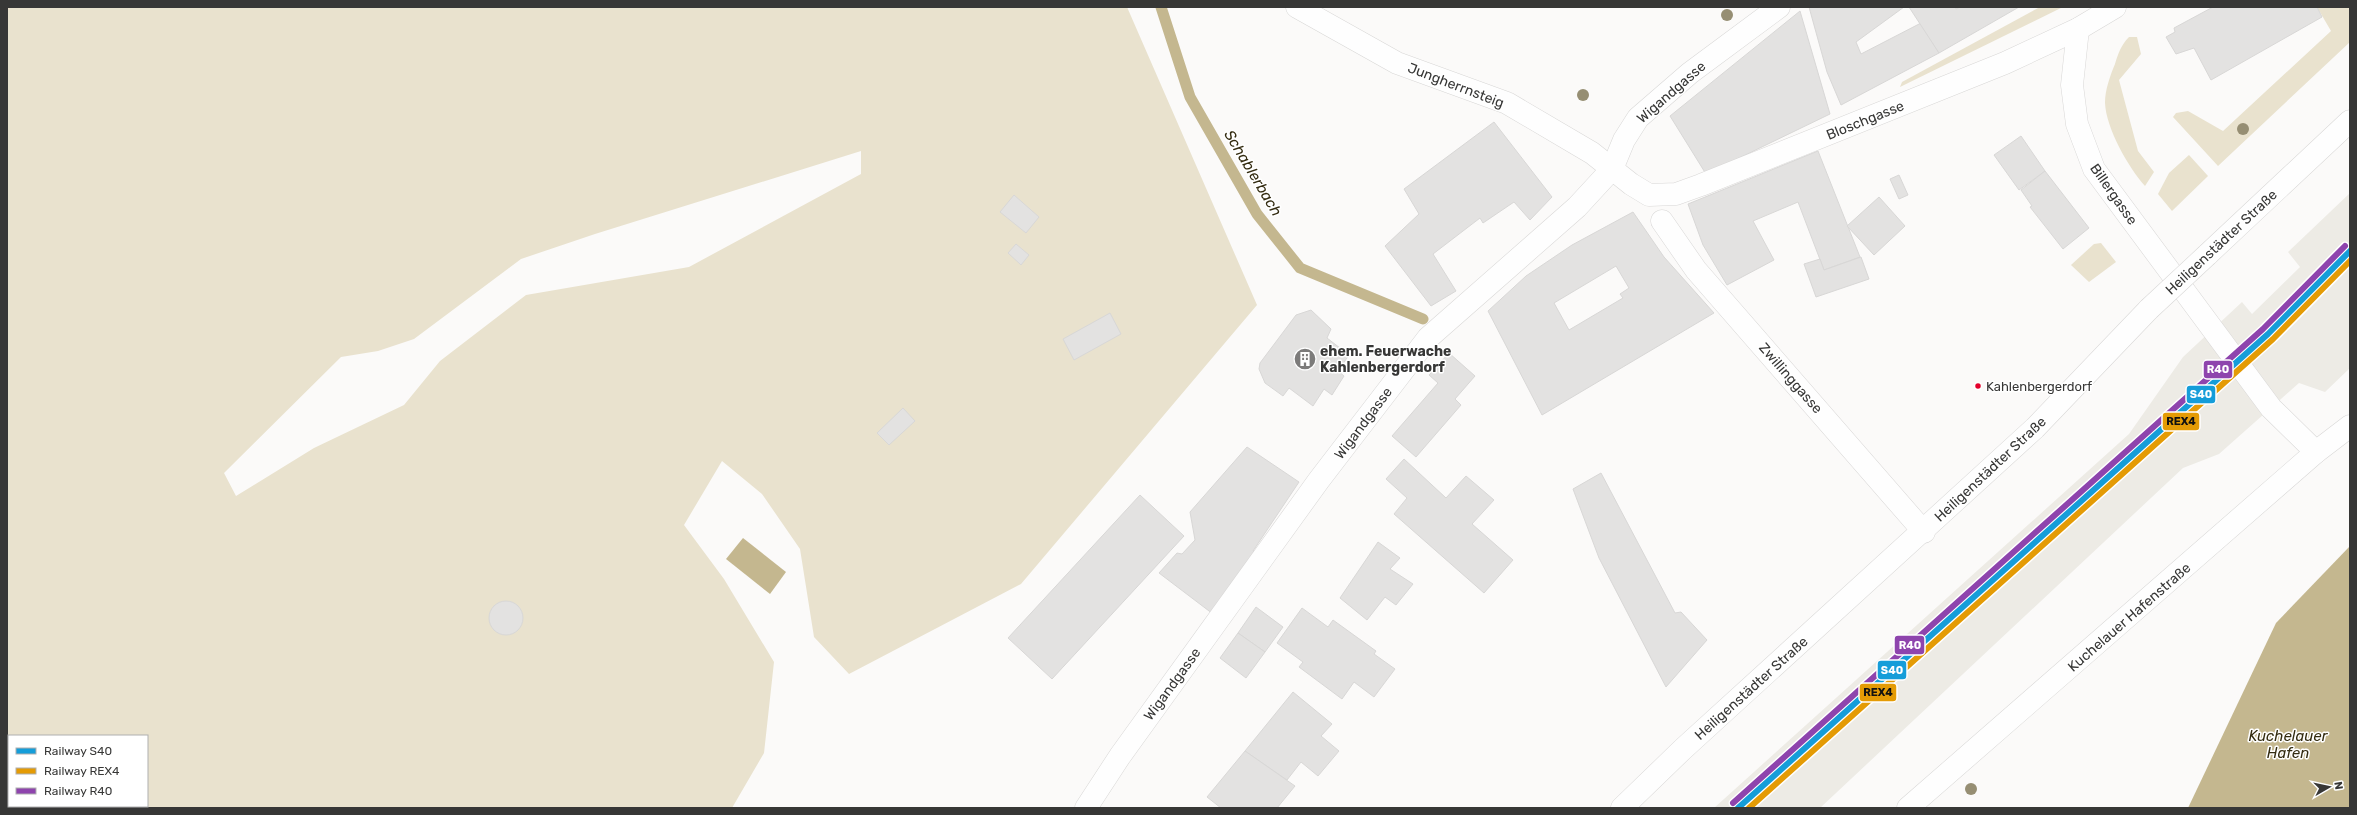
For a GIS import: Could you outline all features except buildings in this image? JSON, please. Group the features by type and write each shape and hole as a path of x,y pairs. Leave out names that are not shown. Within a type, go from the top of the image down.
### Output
{"street":[{"name":"Jungherrnsteig","path":"1297,7 1397,63 1507,103 1592,153 1612,169"},
{"name":"Wigandgasse","path":"1086,808 1120,756 1319,480 1428,338 1556,226 1612,169 1624,140 1638,118 1690,73 1779,7"},
{"name":"Bloschgasse","path":"1612,169 1649,195 1676,194 1983,72 2078,29 2115,7"},
{"name":"Billergasse","path":"2078,29 2072,85 2076,124 2094,169 2271,408 2316,452"},
{"name":"Heiligenstädter Straße","path":"1622,808 1683,749 1924,532 2035,428 2149,309 2350,121"},
{"name":"Zwillinggasse","path":"1662,220 1696,270 1924,532"},
{"name":"Kuchelauer Hafenstraße","path":"1908,808 2316,452 2350,426"}],"shaded area":[{"path":"7,7 1127,7 1257,305 1021,584 849,674 814,637 800,549 762,494 722,461 684,525 724,579 774,662 764,753 732,808 7,808","holes":["861,151 861,174 689,267 526,295 440,361 404,405 314,448 236,496 224,473 341,357 378,351 414,339 521,259 595,234"]},
{"path":"2040,7 2063,7 1900,87 1902,82"},
{"path":"2317,7 2350,7 2350,42 2218,166 2173,117 2176,113 2188,111 2223,131 2331,31"},
{"path":"2129,37 2137,37 2141,54 2119,80 2138,151 2154,172 2145,186 2132,169 2119,147 2106,113 2105,103 2108,83 2122,46"},
{"path":"2189,155 2208,176 2172,211 2158,194 2169,173"},
{"path":"2350,193 2350,368 2325,392 2299,383 2219,454 2183,468 1820,808 1714,808 2129,434 2183,357 2242,302 2252,314 2300,267 2288,252"},
{"path":"2101,243 2116,262 2089,282 2071,265 2094,244"}],"water":[{"path":"743,538 786,572 770,594 726,559"},
{"name":"Kuchelauer Hafen","path":"2350,546 2350,808 2188,808 2276,623"}],"waterway":[{"name":"Schablerbach","path":"1161,7 1190,97 1257,214 1300,268 1423,319"}],"rail line":[{"name":"R40","path":"1733,803 2263,329 2345,246"},
{"name":"S40","path":"1738,808 2268,334 2350,251"},
{"name":"REX4","path":"1749,808 2273,339 2350,261"}],"place":[{"name":"ehem. Feuerwache Kahlenbergerdorf","path":"1305,359"},
{"name":"Kahlenbergerdorf","path":"1978,386"}]}
